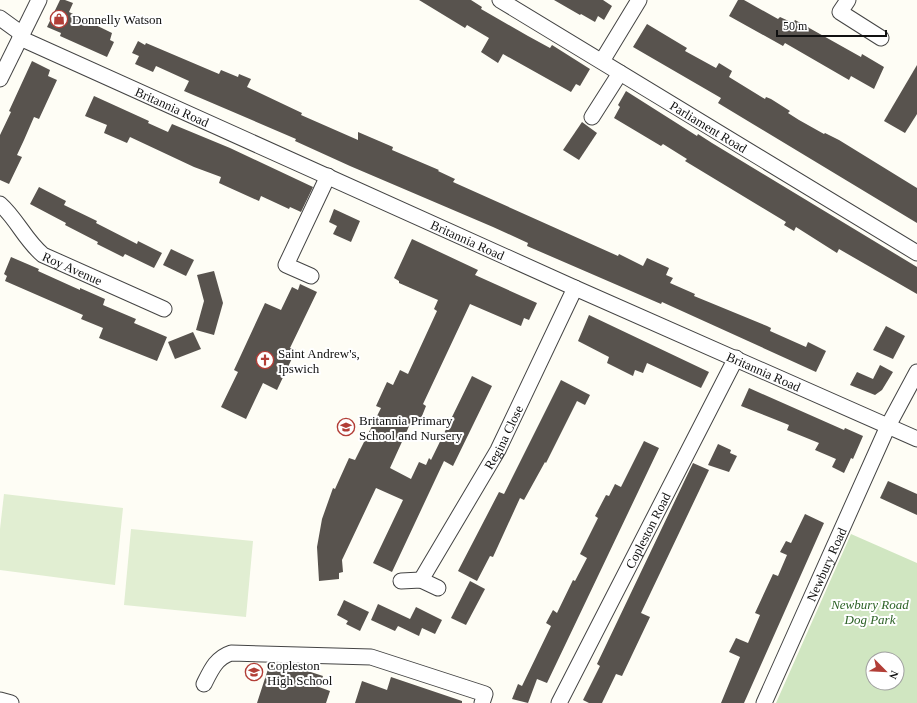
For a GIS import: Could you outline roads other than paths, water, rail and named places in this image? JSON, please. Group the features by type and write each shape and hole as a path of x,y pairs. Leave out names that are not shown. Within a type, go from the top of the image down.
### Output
{"street":[{"path":"0,79 39,0"},
{"name":"Parliament Road","path":"500,0 917,253"},
{"path":"602,61 639,0"},
{"path":"844,6 881,38"},
{"name":"Britannia Road","path":"0,18 21,36 575,288 917,439"},
{"path":"592,118 620,73"},
{"path":"310,276 286,266 328,176"},
{"name":"Roy Avenue","path":"0,204 16,220 32,246 43,255 164,309"},
{"name":"Regina Close","path":"420,580 498,450 575,288"},
{"name":"Copleston Road","path":"559,703 736,358"},
{"name":"Newbury Road","path":"764,703 888,426 917,372"},
{"path":"401,581 420,580 438,588"},
{"path":"204,684 218,659 231,653 371,657 485,694 482,703"},
{"path":"0,700 11,703"}],"place":[{"name":"Donnelly Watson","path":"59,19"},
{"name":"Saint Andrew's, Ipswich","path":"265,360"},
{"name":"Britannia Primary School and Nursery","path":"346,427"},
{"name":"Copleston High School","path":"254,672"}],"park label":[{"name":"Newbury Road Dog Park","path":"870,612"}]}
